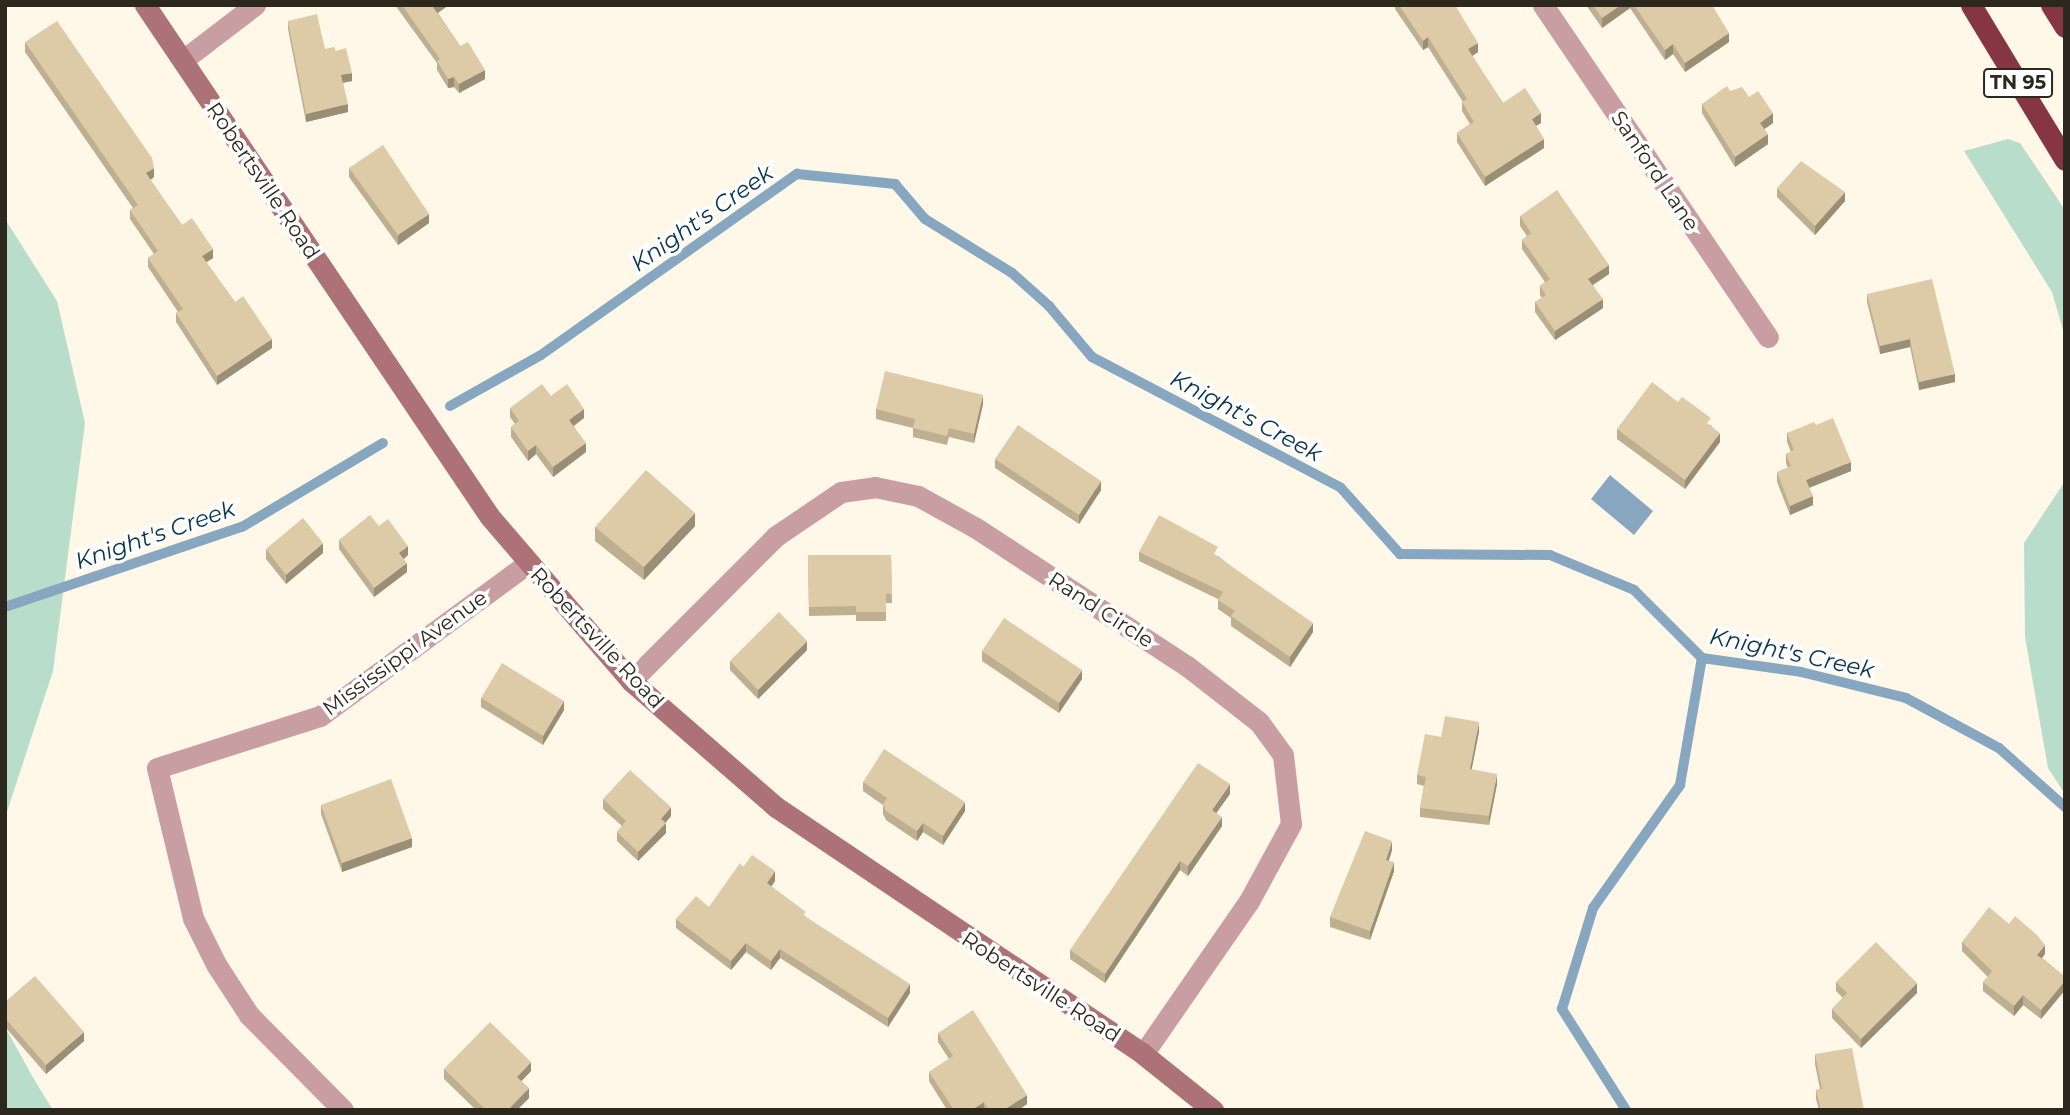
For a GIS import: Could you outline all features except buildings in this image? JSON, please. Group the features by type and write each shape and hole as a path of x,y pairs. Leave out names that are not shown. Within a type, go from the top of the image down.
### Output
{"highway":[{"name":"TN 95","path":"1971,5 2065,160"},
{"path":"2051,5 2065,27"}],"street":[{"name":"Robertsville Road","path":"145,5 450,461 527,564 631,681 776,807 1143,1054 1213,1110"},
{"path":"183,61 255,5"},
{"name":"Sanford Lane","path":"1543,5 1768,337"},
{"name":"Rand Circle","path":"631,681 776,536 841,492 875,487 918,496 975,528 1187,666 1259,722 1283,755 1291,824 1249,901 1143,1054"},
{"name":"Mississippi Avenue","path":"343,1110 249,1015 217,967 193,918 157,768 320,716 527,564"}],"green space":[{"path":"2008,139 2020,143 2065,210 2065,337 2052,292 1964,151"},
{"path":"5,219 57,301 85,423 53,671 5,818"},
{"path":"2065,481 2065,794 2048,768 2025,637 2024,543"},
{"path":"5,1027 35,1081 53,1110 5,1110"}],"water":[{"path":"1610,475 1653,511 1634,535 1591,499"}],"waterway":[{"name":"Knight's Creek","path":"450,406 541,355 797,174 895,184 925,219 1012,273 1049,306 1092,357 1341,488 1400,554 1550,555 1634,590 1702,658 1801,672 1906,698 1999,748 2065,807"},
{"name":"Knight's Creek","path":"5,607 242,527 383,443"},
{"path":"1626,1110 1562,1009 1593,908 1680,785 1702,658"}]}
